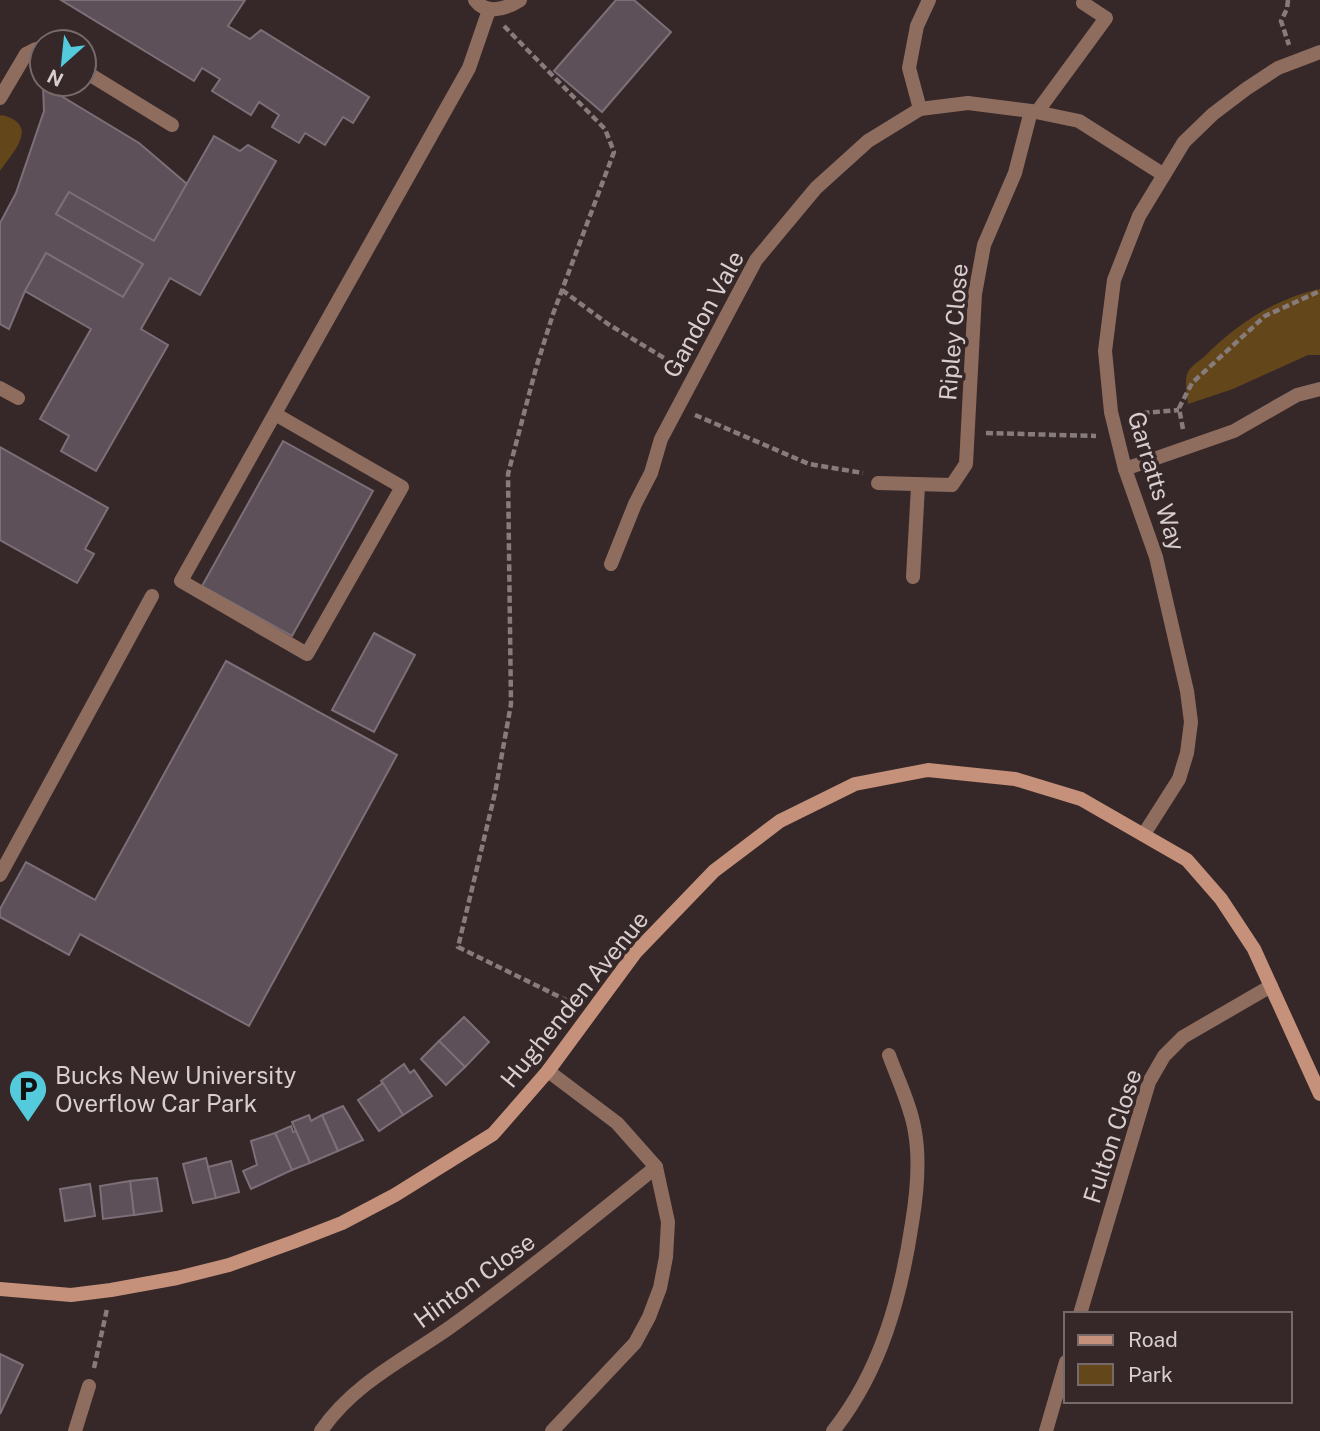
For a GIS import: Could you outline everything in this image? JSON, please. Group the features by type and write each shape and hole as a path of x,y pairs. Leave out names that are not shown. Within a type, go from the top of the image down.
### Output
{"street":[{"path":"475,0 489,10 510,6 520,0"},
{"path":"920,109 909,68 917,26 929,0"},
{"path":"1034,112 1106,18 1083,3"},
{"path":"275,414 402,487 307,654 181,581 469,68 489,10"},
{"name":"Garratts Way","path":"1144,834 1179,779 1187,753 1191,722 1187,691 1156,556 1125,469 1116,435 1105,351 1114,279 1139,216 1184,142 1213,114 1246,89 1278,68 1320,52"},
{"path":"0,98 28,53"},
{"path":"98,80 172,125"},
{"name":"Gandon Vale","path":"611,564 635,504 651,473 661,439 755,260 816,188 868,141 920,109 968,103 1079,121 1164,175"},
{"name":"Ripley Close","path":"878,483 952,485 966,464 975,294 984,246 1015,173 1034,112"},
{"path":"0,388 18,398"},
{"path":"1125,469 1234,430 1297,395 1320,388"},
{"path":"913,576 918,486"},
{"path":"0,875 152,596"},
{"name":"Hughenden Avenue","path":"0,1289 71,1295 177,1278 229,1265 342,1223 395,1195 493,1135 548,1071 635,953 714,872 780,821 855,784 928,770 1015,779 1082,799 1187,860 1221,899 1254,949 1320,1094"},
{"name":"Fulton Close","path":"1081,1312 1149,1082 1164,1056 1183,1037 1271,986"},
{"path":"834,1431 865,1382 883,1344 905,1273 915,1203 915,1131 889,1055"},
{"path":"548,1071 617,1124 656,1167 668,1222 666,1257 660,1288 649,1317 628,1351 552,1431"},
{"name":"Hinton Close","path":"321,1431 356,1391 554,1251 656,1167"},
{"path":"1046,1431 1064,1369"},
{"path":"75,1431 89,1386"}],"path":[{"path":"1288,0 1281,21 1294,62"},
{"path":"489,10 605,129 614,152 536,368 508,474 511,704 495,793 458,947 564,999 588,1016"},
{"path":"562,290 589,311 694,377"},
{"path":"1187,447 1180,410 1192,383 1265,316 1320,291"},
{"path":"677,408 809,464 861,471"},
{"path":"1144,414 1180,410"},
{"path":"968,432 1116,435"},
{"path":"100,1343 108,1304"}],"green space":[{"path":"0,116 13,119 20,125 22,132 17,147 0,171"},
{"path":"1320,289 1320,355 1308,355 1233,389 1188,404 1188,372 1217,345 1257,314 1287,299"}],"building":[{"path":"61,0 245,0 228,26 250,39 261,30 369,97 353,123 343,117 325,145 305,133 299,143 272,127 279,115 259,102 251,115 212,91 220,79 202,68 194,81"},
{"path":"616,0 634,0 671,32 602,112 554,71"},
{"path":"44,98 65,98 139,143 187,184 154,241 69,192 56,214 143,264 123,297 46,253 25,291 9,329 0,324 0,223 16,193 44,111"},
{"path":"214,136 240,151 248,145 276,161 200,295 170,278 141,329 168,345 96,471 61,451 69,436 40,419 91,329 25,291 46,253 123,297 143,264 56,214 69,192 154,241"},
{"path":"283,441 373,491 292,636 202,586"},
{"path":"0,447 108,508 85,549 94,554 77,583 0,540"},
{"path":"374,633 415,655 374,732 332,710"},
{"path":"226,661 397,755 249,1026 80,934 69,955 0,917 0,909 26,862 95,900"},
{"path":"464,1017 489,1042 465,1067 439,1041"},
{"path":"439,1041 465,1067 446,1085 421,1059"},
{"path":"404,1064 410,1073 414,1070 432,1096 403,1115 381,1081"},
{"path":"383,1083 403,1115 379,1131 358,1100"},
{"path":"343,1106 363,1140 338,1151 322,1115"},
{"path":"309,1115 311,1121 322,1115 338,1151 310,1163 292,1122"},
{"path":"291,1126 293,1132 296,1131 310,1163 292,1170 275,1133"},
{"path":"275,1133 292,1170 251,1189 243,1171 257,1165 251,1141"},
{"path":"206,1158 216,1198 193,1203 183,1164"},
{"path":"231,1161 239,1192 216,1198 208,1167"},
{"path":"157,1178 162,1211 134,1215 130,1181"},
{"path":"130,1181 134,1215 103,1219 100,1186"},
{"path":"90,1184 95,1216 65,1221 60,1189"},
{"path":"0,1354 23,1365 0,1414"}],"place":[{"name":"Bucks New University Overflow Car Park","path":"28,1123"}]}
